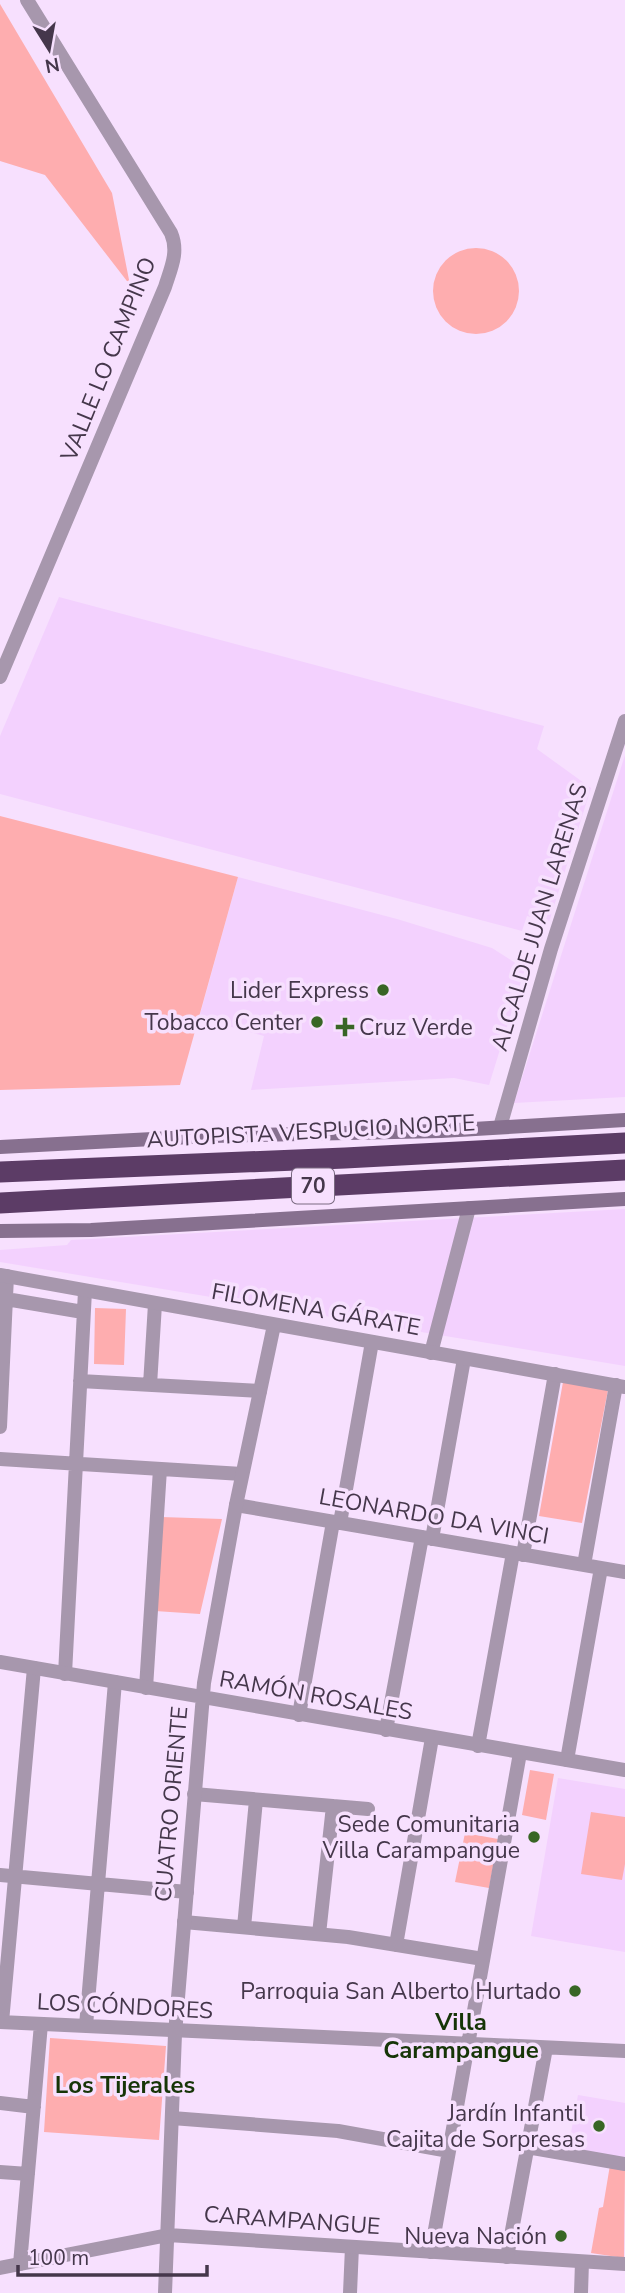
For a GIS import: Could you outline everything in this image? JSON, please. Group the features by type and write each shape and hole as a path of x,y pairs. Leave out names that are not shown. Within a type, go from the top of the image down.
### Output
{"highway":[{"name":"AUTOPISTA VESPUCIO NORTE","path":"0,1172 625,1143"},
{"name":"70","path":"0,1203 625,1170"}],"main road":[{"path":"0,1147 210,1136 390,1133 625,1121"},
{"path":"0,1231 91,1230 625,1199"}],"street":[{"name":"VALLE LO CAMPINO","path":"0,677 165,287 175,253 171,233 26,0"},
{"name":"ALCALDE JUAN LARENAS","path":"500,1127 551,949 625,721"},
{"path":"431,1353 469,1208"},
{"path":"0,1427 6,1299 4,1276"},
{"name":"FILOMENA GÁRATE","path":"4,1276 620,1386"},
{"path":"65,1674 85,1291"},
{"path":"6,1299 83,1312"},
{"path":"150,1385 155,1304"},
{"name":"CUATRO ORIENTE","path":"165,2293 176,2031 202,1698 236,1505 274,1325"},
{"path":"299,1715 372,1342"},
{"path":"386,1730 464,1359"},
{"path":"478,1746 555,1374"},
{"path":"80,1381 260,1391"},
{"path":"584,1565 620,1386"},
{"path":"0,1459 242,1474"},
{"path":"146,1688 160,1469"},
{"name":"LEONARDO DA VINCI","path":"236,1505 625,1572"},
{"path":"567,1760 601,1568"},
{"name":"RAMÓN ROSALES","path":"0,1662 625,1770"},
{"path":"1,2022 34,1668"},
{"path":"86,2026 115,1682"},
{"path":"396,1945 432,1738"},
{"path":"431,2252 520,1753"},
{"path":"194,1794 368,1809"},
{"path":"244,1927 256,1800"},
{"path":"319,1934 333,1806"},
{"path":"0,1875 187,1892"},
{"path":"184,1922 319,1934 483,1959"},
{"name":"LOS CÓNDORES","path":"1,2022 625,2051"},
{"path":"20,2264 41,2024"},
{"path":"507,2257 546,2048"},
{"path":"0,2103 34,2107"},
{"path":"172,2118 338,2131 449,2151"},
{"path":"527,2147 625,2164"},
{"path":"0,2172 28,2174"},
{"name":"CARAMPANGUE","path":"0,2268 168,2235 625,2264"},
{"path":"350,2293 352,2247"},
{"path":"581,2293 582,2262"}],"shaded area":[{"path":"0,4 112,193 130,285 45,175 0,161"},
{"path":"476,248 500,255 512,267 519,291 512,315 500,327 476,334 452,327 440,315 433,291 440,267 452,255"},
{"path":"59,597 544,726 537,749 591,788 549,922 527,916 522,931 0,794 0,736"},
{"path":"625,755 625,1097 514,1103"},
{"path":"0,816 238,877 180,1085 0,1090"},
{"path":"238,877 397,919 492,948 525,969 489,1085 454,1078 251,1090 264,1036 199,1018"},
{"path":"625,1209 625,1366 0,1262 0,1250 67,1245 71,1240"},
{"path":"95,1308 126,1309 124,1365 94,1364"},
{"path":"563,1382 608,1390 582,1523 539,1516"},
{"path":"161,1517 222,1519 200,1614 155,1611"},
{"path":"530,1770 554,1774 546,1820 522,1815"},
{"path":"558,1778 625,1789 625,1952 531,1936"},
{"path":"591,1812 625,1817 625,1864 622,1880 581,1874"},
{"path":"465,1833 498,1839 489,1888 455,1882"},
{"path":"50,2038 166,2046 159,2140 44,2132"},
{"name":"Jardín Infantil Cajita de Sorpresas","path":"578,2095 625,2103 625,2159 568,2149"},
{"path":"610,2165 625,2168 624,2258 591,2253"}],"place":[{"name":"Lider Express","path":"383,990"},
{"name":"Tobacco Center","path":"317,1022"},
{"name":"Cruz Verde","path":"345,1027"},
{"name":"Sede Comunitaria Villa Carampangue","path":"534,1837"},
{"name":"Parroquia San Alberto Hurtado","path":"575,1991"},
{"name":"Jardín Infantil Cajita de Sorpresas","path":"599,2126"},
{"name":"Nueva Nación","path":"561,2236"}],"district":[{"name":"Villa Carampangue","path":"461,2036"},
{"name":"Los Tijerales","path":"125,2085"}]}
